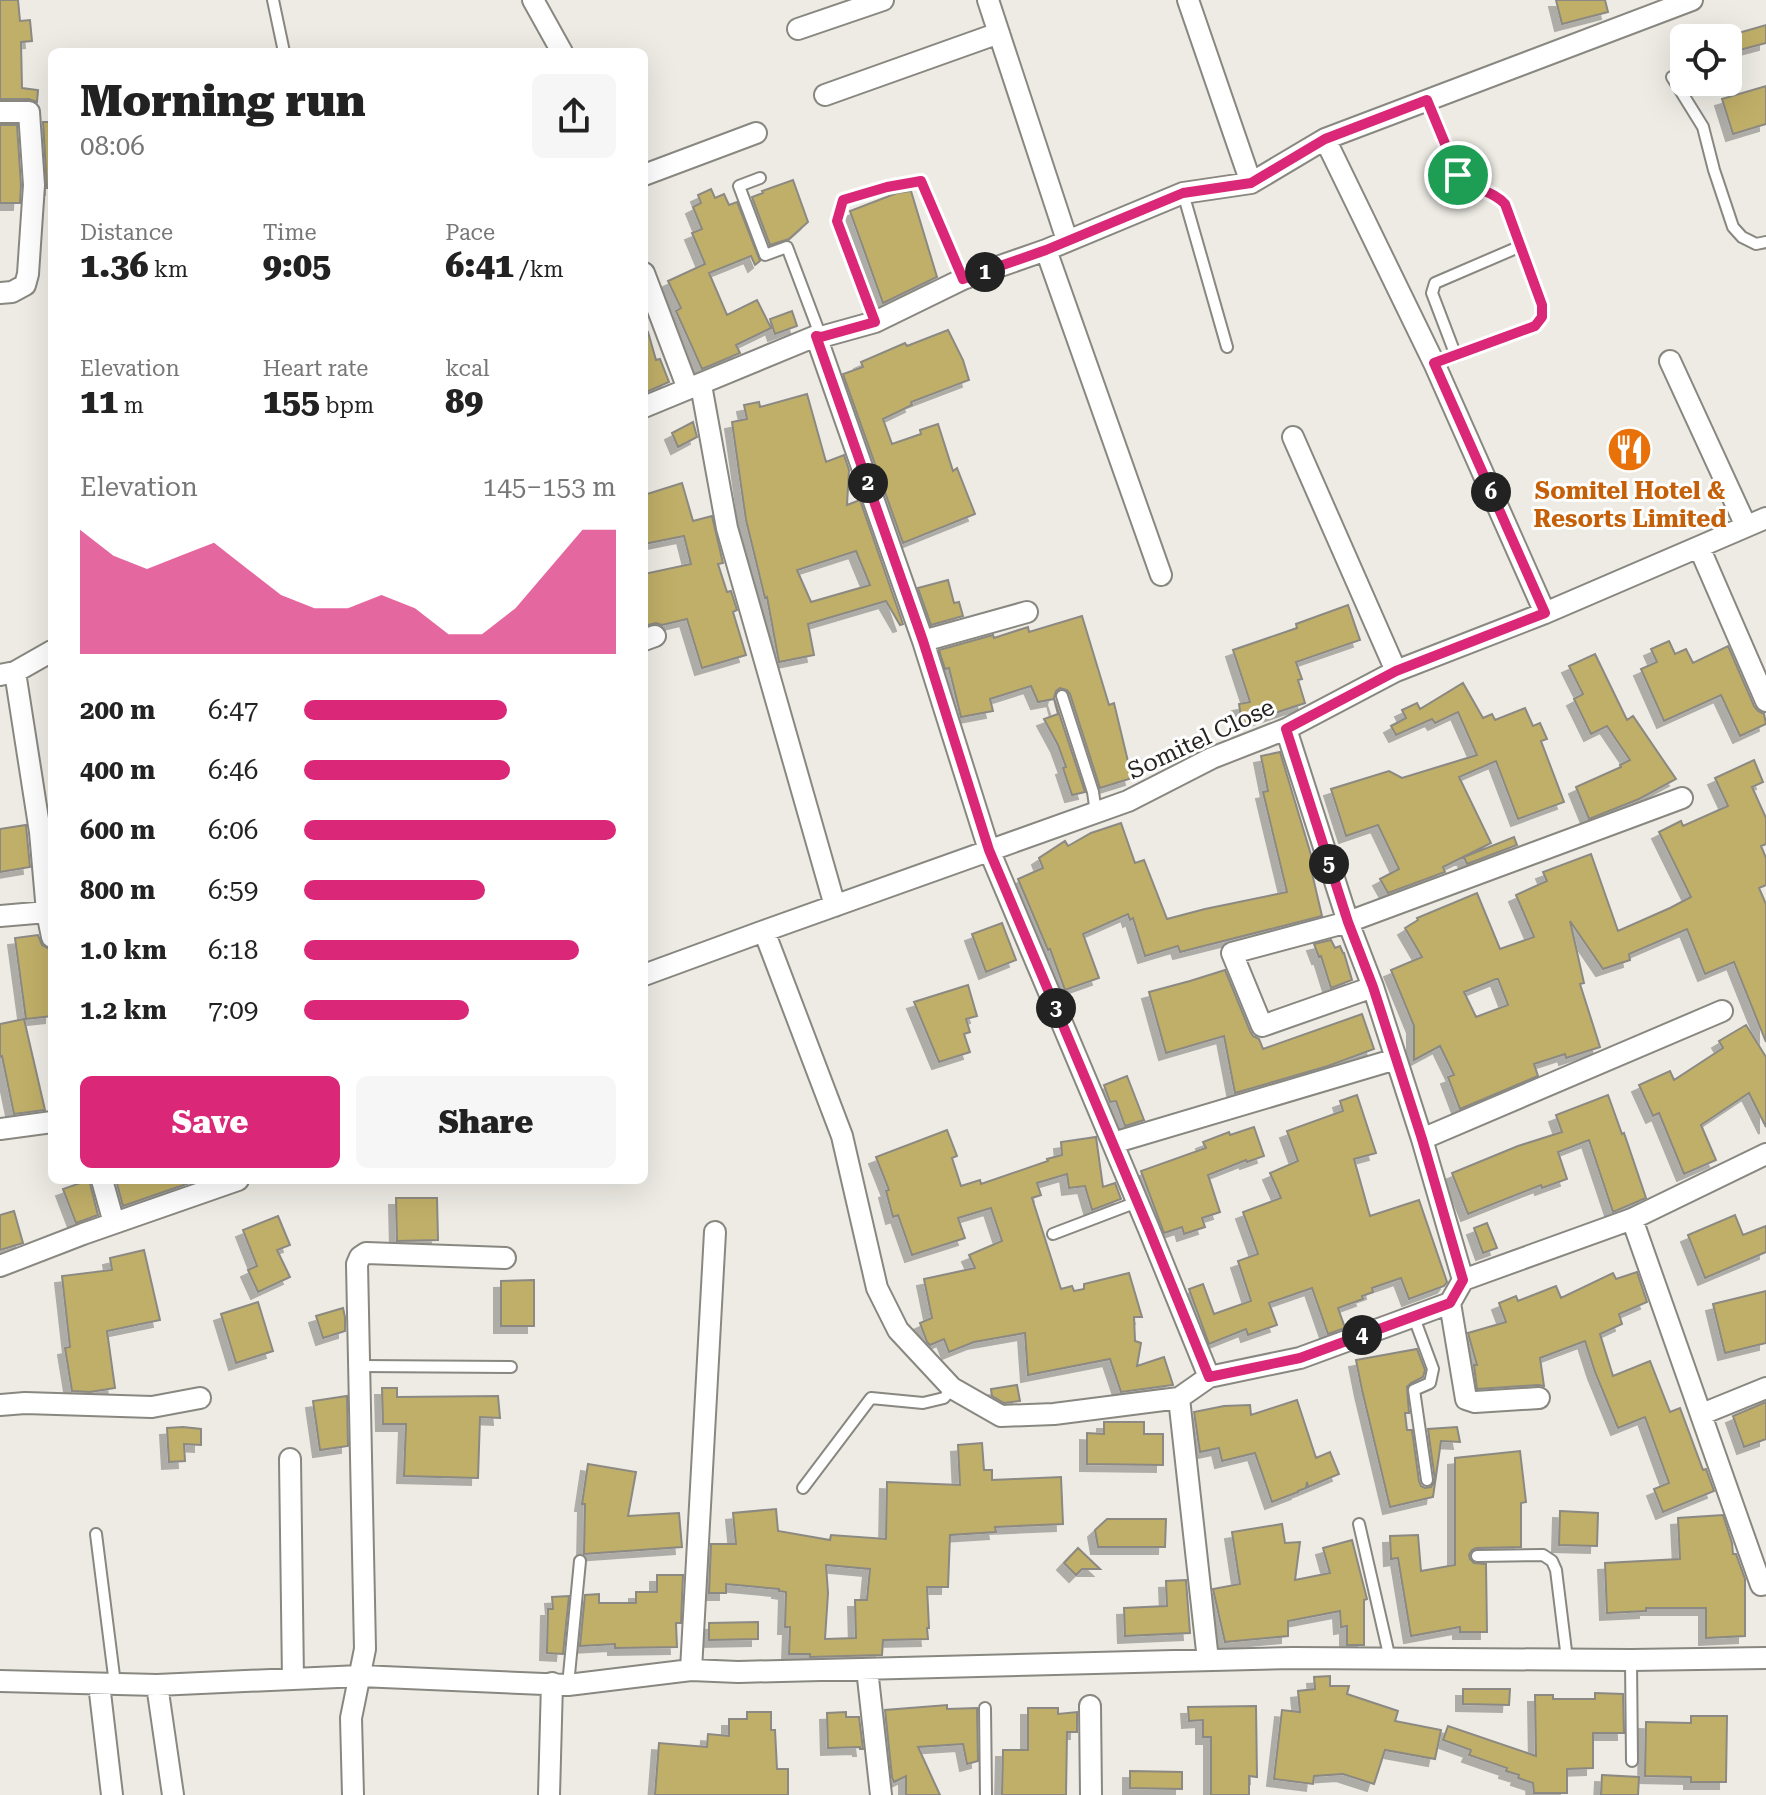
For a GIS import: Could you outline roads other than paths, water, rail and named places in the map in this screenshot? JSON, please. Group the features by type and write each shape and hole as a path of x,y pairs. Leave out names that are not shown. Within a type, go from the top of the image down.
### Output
{"street":[{"path":"533,0 560,48"},
{"path":"798,29 883,0"},
{"path":"988,0 1067,240"},
{"path":"1188,0 1251,183"},
{"path":"648,405 819,336 875,322 963,279 1046,250 1183,193 1251,183 1325,139 1692,0"},
{"path":"825,95 999,33"},
{"path":"0,112 29,112 34,185 25,285 12,292 0,293"},
{"path":"648,174 756,133"},
{"path":"1325,139 1434,363 1545,613"},
{"path":"1046,250 1161,575"},
{"path":"648,282 694,387 727,528 835,906"},
{"path":"819,336 923,641 989,850 1209,1377"},
{"path":"1670,361 1746,526"},
{"path":"1293,437 1396,671"},
{"name":"Somitel Close","path":"648,974 1128,801 1212,758 1286,729 1396,671 1545,613 1766,518"},
{"path":"1699,547 1766,701"},
{"path":"923,641 1027,612"},
{"path":"48,653 8,673 40,832 48,917"},
{"path":"1286,729 1422,1139 1463,1280"},
{"path":"1373,987 1262,1026 1232,953 1348,922 1682,798"},
{"path":"0,916 47,912"},
{"path":"764,931 842,1136 877,1288 898,1330 952,1388 1001,1416 1054,1414 1179,1398 1209,1377 1300,1358 1450,1303"},
{"path":"1422,1139 1722,1011"},
{"path":"1113,1143 1396,1059"},
{"path":"0,1129 48,1123"},
{"path":"1539,1398 1475,1402 1466,1399 1450,1303 1463,1280 1632,1219 1766,1154"},
{"path":"103,1184 114,1223"},
{"path":"0,1266 226,1184"},
{"path":"1632,1219 1761,1585 1766,1584"},
{"path":"691,1670 715,1232"},
{"path":"353,1795 351,1718 365,1649 357,1264 366,1253 505,1258"},
{"path":"1702,1414 1766,1388"},
{"path":"0,1405 152,1407 200,1398"},
{"path":"1179,1398 1208,1660"},
{"path":"290,1459 293,1679"},
{"path":"0,1681 157,1685 360,1676 560,1684 691,1670 738,1672 1208,1660 1766,1658"},
{"path":"867,1669 881,1795"},
{"path":"107,1684 112,1795"},
{"path":"549,1795 560,1684"},
{"path":"157,1685 173,1795"},
{"path":"1090,1706 1091,1795"}],"lane":[{"path":"273,0 283,48"},
{"path":"1684,96 1703,127 1733,227 1742,237 1756,244 1766,242"},
{"path":"1427,100 1458,175 1464,182 1498,196 1505,204 1542,305 1542,317 1535,326 1434,363"},
{"path":"760,178 739,186 765,255 787,247 819,336"},
{"path":"875,322 837,221 843,200 921,181 963,279"},
{"path":"1183,193 1227,347"},
{"path":"1456,356 1432,293 1435,283 1521,246"},
{"path":"1062,696 1093,792 1096,814"},
{"path":"1053,1234 1137,1202"},
{"path":"1413,1315 1433,1369 1430,1383 1414,1390 1427,1480"},
{"path":"360,1366 511,1367"},
{"path":"803,1488 871,1398 923,1403 944,1398 952,1388"},
{"path":"1359,1524 1390,1659"},
{"path":"96,1534 107,1684"},
{"path":"1477,1556 1543,1555 1552,1561 1556,1570 1567,1659"},
{"path":"560,1684 580,1561"},
{"path":"1631,1660 1632,1761"},
{"path":"985,1708 986,1795"}],"place":[{"name":"Somitel Hotel & Resorts Limited","path":"1630,449"}]}
